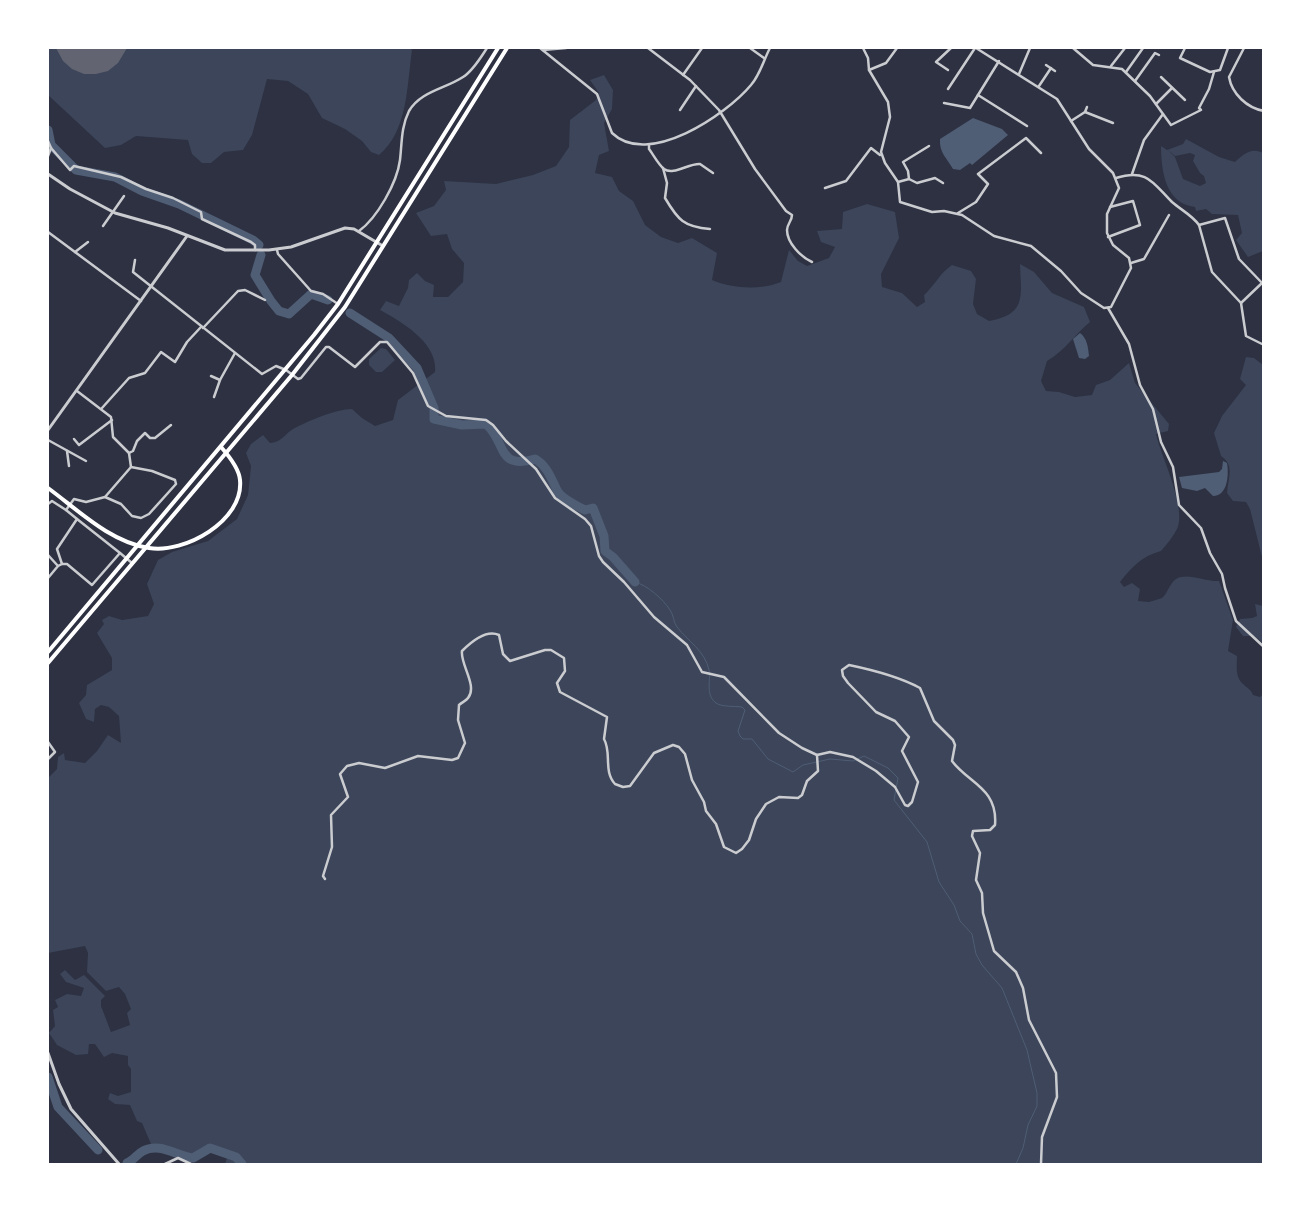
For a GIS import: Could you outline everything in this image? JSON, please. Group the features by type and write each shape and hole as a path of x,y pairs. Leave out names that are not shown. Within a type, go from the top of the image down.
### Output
{"main road":[{"path":"48,652 286,370 338,304 498,48"},
{"path":"48,663 292,374 345,307 507,48"},
{"path":"48,488 123,541 149,549 162,549 184,544 211,530 228,515 239,496 240,479 237,470 221,447"}],"street":[{"path":"359,231 370,223 384,202 400,163 404,123 416,101 430,92 465,76 487,48"},
{"path":"541,49 566,48"},
{"path":"648,48 696,86 719,110 720,115 755,169 786,211 792,215 787,229 788,235 802,257 812,262"},
{"path":"683,75 702,48"},
{"path":"750,48 764,58"},
{"path":"541,49 597,94 612,133 616,137 638,144 649,144 671,140 720,115 753,84 770,48"},
{"path":"863,48 868,58 868,70 885,96 890,117 881,152 882,156"},
{"path":"868,70 886,63 897,48"},
{"path":"948,70 936,62 950,48"},
{"path":"825,188 846,181 871,148 882,156 898,182 900,202 932,212 958,214 994,236 1031,246 1061,271 1081,292 1104,308 1114,306 1131,272 1129,258 1113,245 1108,237 1106,226 1110,207 1119,188 1116,178 1089,149 1057,99 976,48 948,89"},
{"path":"1019,74 1030,48"},
{"path":"1073,48 1094,65 1110,66 1126,72 1156,104 1171,125 1201,110 1199,108 1210,89 1214,72"},
{"path":"1110,66 1125,48"},
{"path":"1126,72 1143,48"},
{"path":"1185,48 1180,58 1214,72 1220,70 1228,48 1223,48"},
{"path":"1244,48 1230,76 1230,82 1243,101 1252,109 1264,111"},
{"path":"1135,81 1155,53 1159,55"},
{"path":"944,103 970,108 998,61"},
{"path":"1046,65 1055,71"},
{"path":"1039,86 1051,68"},
{"path":"1160,77 1185,100"},
{"path":"680,110 696,86"},
{"path":"1156,104 1172,88"},
{"path":"978,95 1027,126"},
{"path":"1071,121 1085,112 1087,108"},
{"path":"1085,112 1113,123"},
{"path":"1132,174 1144,140 1163,114"},
{"path":"958,214 976,202 988,184 978,174 1026,138 1042,152"},
{"path":"48,141 51,148 72,168 121,177 146,189 173,198 201,213 202,218 251,242 255,245 255,250"},
{"path":"649,144 649,148 662,168 667,183 665,198 680,220 685,224 710,229"},
{"path":"909,179 908,171 903,162 929,146"},
{"path":"48,156 51,148"},
{"path":"662,168 676,170 700,164 713,173"},
{"path":"48,174 70,189 113,212 226,250 277,250 301,245 337,230 354,229 383,246"},
{"path":"1116,178 1132,174 1159,186 1173,203 1192,216 1199,225 1212,272 1241,303 1246,336 1264,345"},
{"path":"898,182 909,179 917,183 935,178 942,182"},
{"path":"103,226 124,196"},
{"path":"1108,237 1140,225 1133,201 1110,207"},
{"path":"1131,263 1144,259 1169,215"},
{"path":"1199,225 1224,218 1239,259 1263,284 1241,303"},
{"path":"48,232 141,301"},
{"path":"48,430 187,236"},
{"path":"75,252 88,242"},
{"path":"277,250 278,254 311,291 323,294 338,304"},
{"path":"136,260 133,272 262,374 276,366 301,378 326,347 330,347 355,367 380,342 387,342 413,373 428,406 446,416 486,420 493,425 506,441 536,469 556,498 585,519 591,526 599,556 603,562 624,582 654,616 686,645 702,672 724,677 779,733 817,755 830,752 853,757 892,783 905,805 908,806 912,802 918,782 902,751 909,737 895,721 876,712 848,683 842,673 844,667 849,665 891,675 920,688 934,721 953,740 955,745 951,757 954,764 985,792 994,817 994,825 987,831 973,831 972,836 980,853 976,880 982,893 983,914 994,951 1016,972 1023,988 1029,1020 1056,1073 1058,1097 1042,1137 1040,1164"},
{"path":"102,408 129,378 145,373 161,352 175,362 187,342 238,290 245,290 264,300"},
{"path":"1108,308 1129,344 1140,385 1153,409 1160,438 1173,467 1179,505 1201,528 1210,553 1222,574 1226,594 1236,621 1264,647"},
{"path":"209,398 215,396 220,380 235,353"},
{"path":"211,376 220,380"},
{"path":"66,510 76,499 86,502 105,497 131,467 129,453 113,437 112,420 102,408 77,391"},
{"path":"74,439 79,445 112,420"},
{"path":"129,453 133,451 136,441 145,433 150,438 155,438 171,424"},
{"path":"48,440 86,461"},
{"path":"67,451 69,466"},
{"path":"105,497 121,504 132,516 141,518 149,514 176,484 175,480 163,474 131,467"},
{"path":"48,504 52,501 66,510 132,563"},
{"path":"60,565 57,550 77,518"},
{"path":"48,578 60,565 66,564 92,586 120,553"},
{"path":"48,554 60,565"},
{"path":"325,880 323,876 324,869 332,847 331,815 348,797 340,774 347,766 359,763 385,768 418,756 452,760 458,758 465,744 458,720 459,705 468,698 471,688 462,662 462,651 476,639 492,633 499,636 503,654 510,661 546,650 551,650 564,658 565,671 557,683 560,692 607,718 604,739 607,745 608,768 615,784 623,787 630,786 654,753 674,745 679,747 685,754 689,774 704,802 706,811 716,824 724,847 729,851 736,852 742,849 749,840 760,813 770,801 784,797 798,798 802,795 807,781 818,772 817,755"},
{"path":"48,742 54,752 48,759"},
{"path":"48,1053 58,1084 71,1109 118,1164"},
{"path":"165,1164 178,1158 191,1164"}],"shaded area":[{"path":"48,48 410,48 412,50 407,92 401,120 389,145 379,155 371,152 362,141 345,129 322,118 308,94 288,81 267,79 252,135 243,150 224,152 211,163 202,163 192,154 188,140 136,136 121,145 105,148 48,95"},
{"path":"604,75 613,90 612,109 604,123 609,151 599,155 595,173 612,177 619,191 633,201 645,225 661,237 678,243 692,238 717,253 712,280 738,287 773,285 781,282 789,250 798,261 807,266 829,258 835,247 821,242 817,231 842,229 843,212 867,204 895,212 899,238 881,274 882,287 902,293 917,307 925,302 924,295 952,265 971,271 976,279 973,304 977,314 989,321 1010,314 1016,308 1021,294 1020,264 1034,272 1052,293 1084,307 1090,322 1047,361 1041,381 1046,391 1059,392 1075,397 1092,395 1096,385 1110,380 1129,363 1135,383 1169,424 1168,431 1156,434 1179,508 1177,529 1161,551 1148,556 1138,563 1120,582 1124,587 1132,583 1140,589 1138,601 1149,602 1162,598 1174,581 1180,577 1186,576 1219,581 1233,620 1228,651 1237,656 1237,674 1242,683 1253,695 1260,697 1263,694 1263,1164 225,1164 229,1152 216,1147 206,1146 195,1153 189,1154 161,1145 151,1144 142,1123 137,1121 130,1105 115,1104 108,1099 110,1093 118,1096 131,1092 131,1069 128,1065 128,1056 112,1053 104,1057 95,1044 89,1044 88,1054 76,1055 57,1045 49,1033 55,1026 53,1010 58,1007 55,1000 67,994 81,996 84,988 66,982 60,974 65,970 75,980 84,975 105,996 101,1000 101,1006 111,1032 130,1025 127,1013 131,1009 125,994 119,987 106,991 87,972 88,953 85,946 48,953 48,778 57,769 58,757 64,753 65,760 85,763 97,751 108,735 121,743 119,716 109,707 101,705 95,709 94,722 86,719 79,703 86,695 87,685 112,670 112,658 97,633 104,624 102,620 109,616 122,620 148,616 154,604 147,584 158,560 172,552 208,541 237,519 248,495 251,466 246,453 251,444 263,435 270,443 274,443 306,422 330,413 352,409 375,426 393,420 398,400 435,372 434,362 431,352 417,335 408,327 380,310 386,301 399,306 408,288 409,280 417,273 425,281 434,285 433,297 448,297 463,282 464,263 452,249 447,234 431,236 416,213 434,206 446,190 444,181 496,184 533,175 556,166 569,147 570,120 596,100 599,93 590,80"},
{"path":"973,118 1002,129 1008,135 972,165 970,163 960,170 953,169 942,152 940,139"},
{"path":"1186,139 1219,157 1235,162 1251,151 1263,153 1263,251 1248,257 1236,240 1242,233 1238,215 1212,214 1206,209 1196,211 1195,207 1185,205 1171,193 1164,176 1161,146 1167,150 1183,144","holes":["1168,150 1175,156 1190,153 1195,155 1193,161 1204,176 1206,183 1200,186 1183,179 1175,157"]},
{"path":"1080,333 1088,346 1089,356 1085,359 1079,358 1073,339"},
{"path":"381,348 386,349 395,360 382,372 376,372 369,365 369,359"},
{"path":"1246,357 1254,358 1263,365 1263,561 1250,509 1246,502 1233,501 1227,493 1228,463 1221,456 1214,433 1222,416 1246,385 1240,379"},
{"path":"1223,461 1227,463 1228,473 1225,488 1218,495 1213,496 1205,488 1197,491 1182,488 1179,477 1219,472 1222,469"},
{"path":"1255,604 1263,606 1263,643 1254,636 1243,636 1236,627 1240,619 1257,616"}],"building":[{"path":"56,48 127,48 118,63 108,71 84,74 72,69 63,61"}],"waterway":[{"path":"48,130 51,145 76,170 115,177 142,191 179,204 253,240 259,245"},
{"path":"261,255 255,275 279,311 289,314 311,294 328,300"},
{"path":"350,313 389,338 417,368 434,408 434,419 462,425 486,424 493,431 508,458 514,461 535,459 546,470 558,492 563,497 585,510 593,508 604,536 605,551 613,557 635,582"},
{"path":"635,582 650,589 667,606 677,627 700,652 707,663 709,670 709,692 713,700 718,704 742,707 745,710 738,731 740,736 743,739 752,739 768,759 793,772 803,765 830,759 853,761 864,756 888,768 898,778 894,800 927,842 939,882 954,905 960,921 972,934 976,954 982,965 1002,988 1027,1050 1037,1093 1037,1106 1028,1125 1023,1148 1016,1164"},
{"path":"48,1077 58,1107 98,1150"},
{"path":"127,1163 141,1152 149,1149 162,1149 193,1158 210,1148 236,1157 242,1164"}]}
